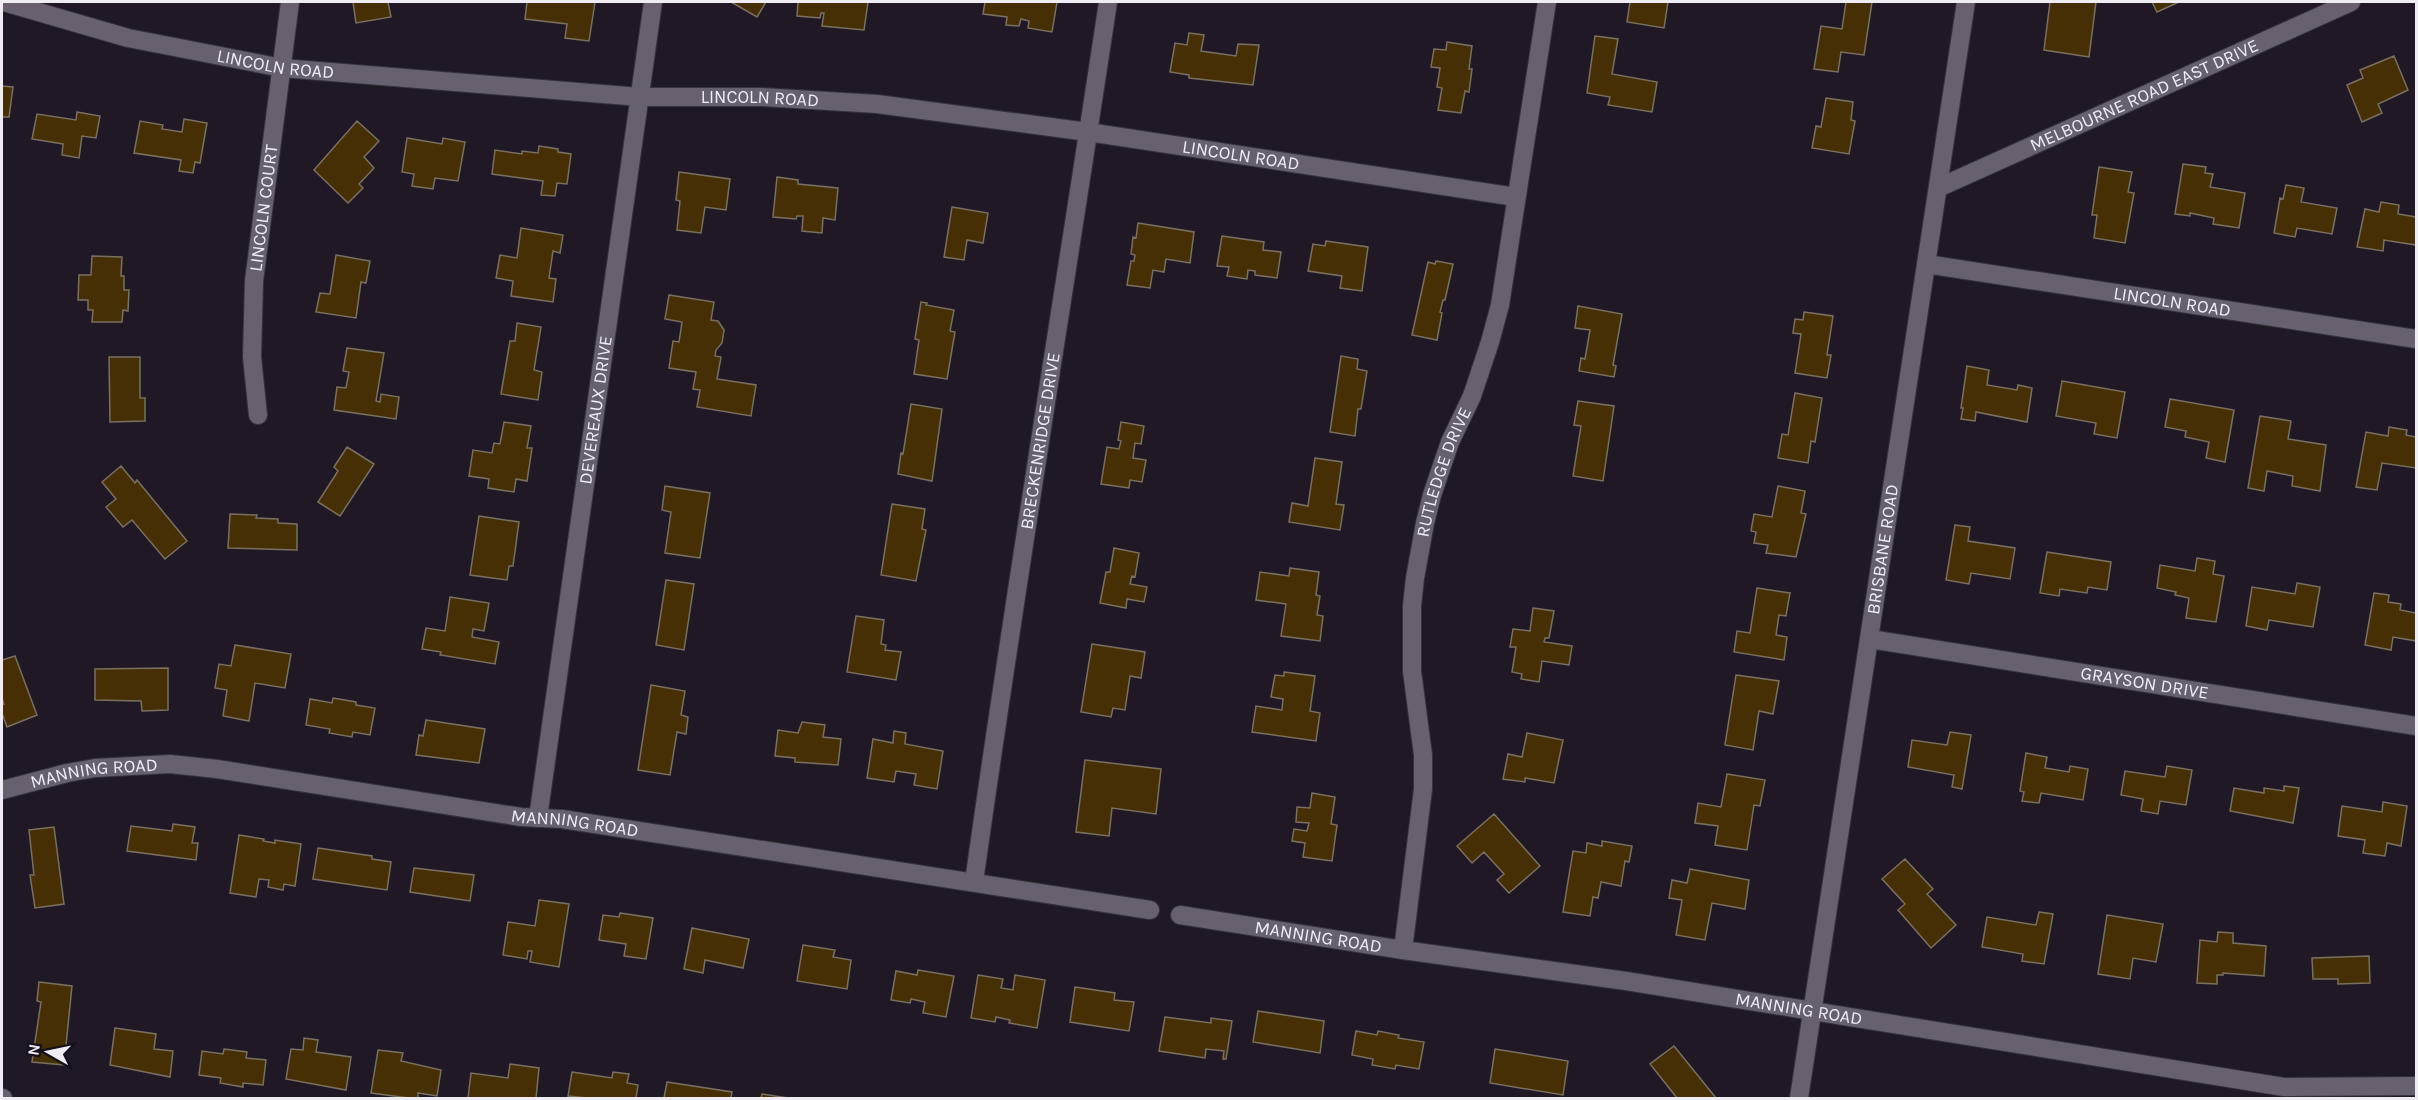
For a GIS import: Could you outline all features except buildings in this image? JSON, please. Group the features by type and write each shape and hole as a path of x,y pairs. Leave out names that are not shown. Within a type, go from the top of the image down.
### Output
{"street":[{"name":"LINCOLN ROAD","path":"4,2 128,38 282,68 640,97 762,97 848,102 948,112 1516,197"},
{"name":"LINCOLN COURT","path":"258,415 252,357 254,280 290,2"},
{"name":"DEVEREAUX DRIVE","path":"538,818 653,2"},
{"name":"BRECKENRIDGE DRIVE","path":"974,882 999,701 1108,2"},
{"name":"RUTLEDGE DRIVE","path":"1402,950 1423,789 1423,755 1412,671 1412,606 1415,578 1432,495 1450,442 1472,396 1490,342 1501,296 1547,2"},
{"name":"BRISBANE ROAD","path":"1799,1098 1966,2"},
{"name":"MELBOURNE ROAD EAST DRIVE","path":"1938,188 2351,2"},
{"name":"LINCOLN ROAD","path":"1926,264 2416,339"},
{"name":"GRAYSON DRIVE","path":"1870,639 2416,726"},
{"name":"MANNING ROAD","path":"2,790 39,779 95,768 179,765 521,817 562,819 1150,910"},
{"name":"MANNING ROAD","path":"1180,915 1402,950 1626,981 2284,1088 2416,1086"}]}
